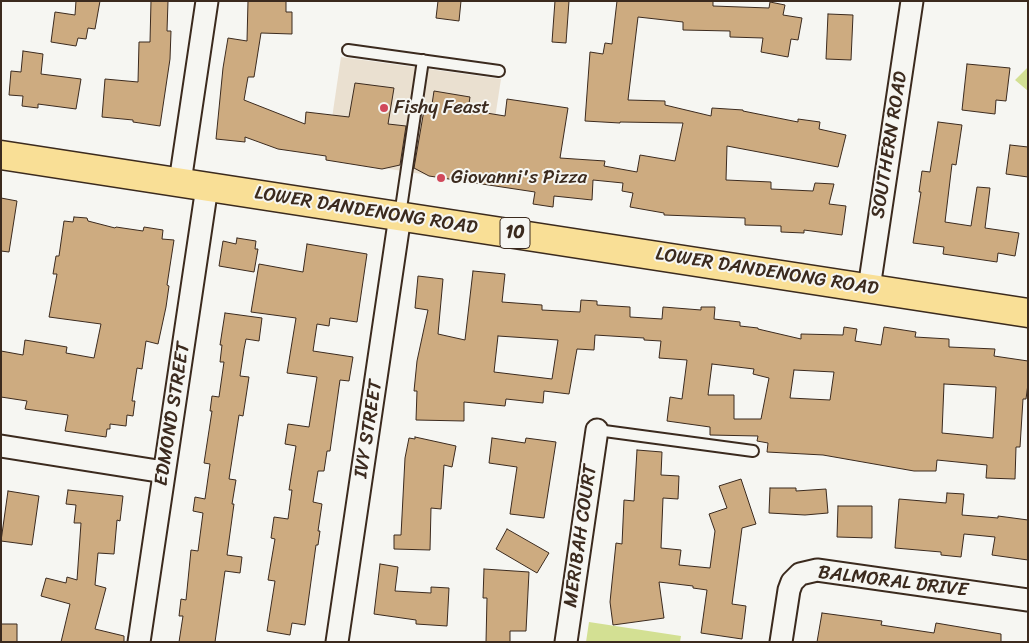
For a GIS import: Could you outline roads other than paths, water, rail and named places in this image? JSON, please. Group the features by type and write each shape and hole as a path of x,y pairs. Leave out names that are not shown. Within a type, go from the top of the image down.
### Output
{"highway":[{"name":"LOWER DANDENONG ROAD","path":"1,155 1028,313"}],"street":[{"path":"180,182 207,1"},
{"name":"SOUTHERN ROAD","path":"869,288 912,1"},
{"name":"EDMOND STREET","path":"139,642 207,187"},
{"name":"IVY STREET","path":"337,642 400,216"},
{"name":"MERIBAH COURT","path":"566,642 597,430"},
{"path":"1,446 164,472"},
{"name":"BALMORAL DRIVE","path":"781,642 789,590 792,582 800,574 817,570 1028,600"}],"lane":[{"path":"348,50 500,71"},
{"path":"400,216 422,60"},
{"path":"597,430 753,451"}],"place":[{"name":"Fishy Feast","path":"384,108"},
{"name":"Giovanni's Pizza","path":"441,178"}]}
